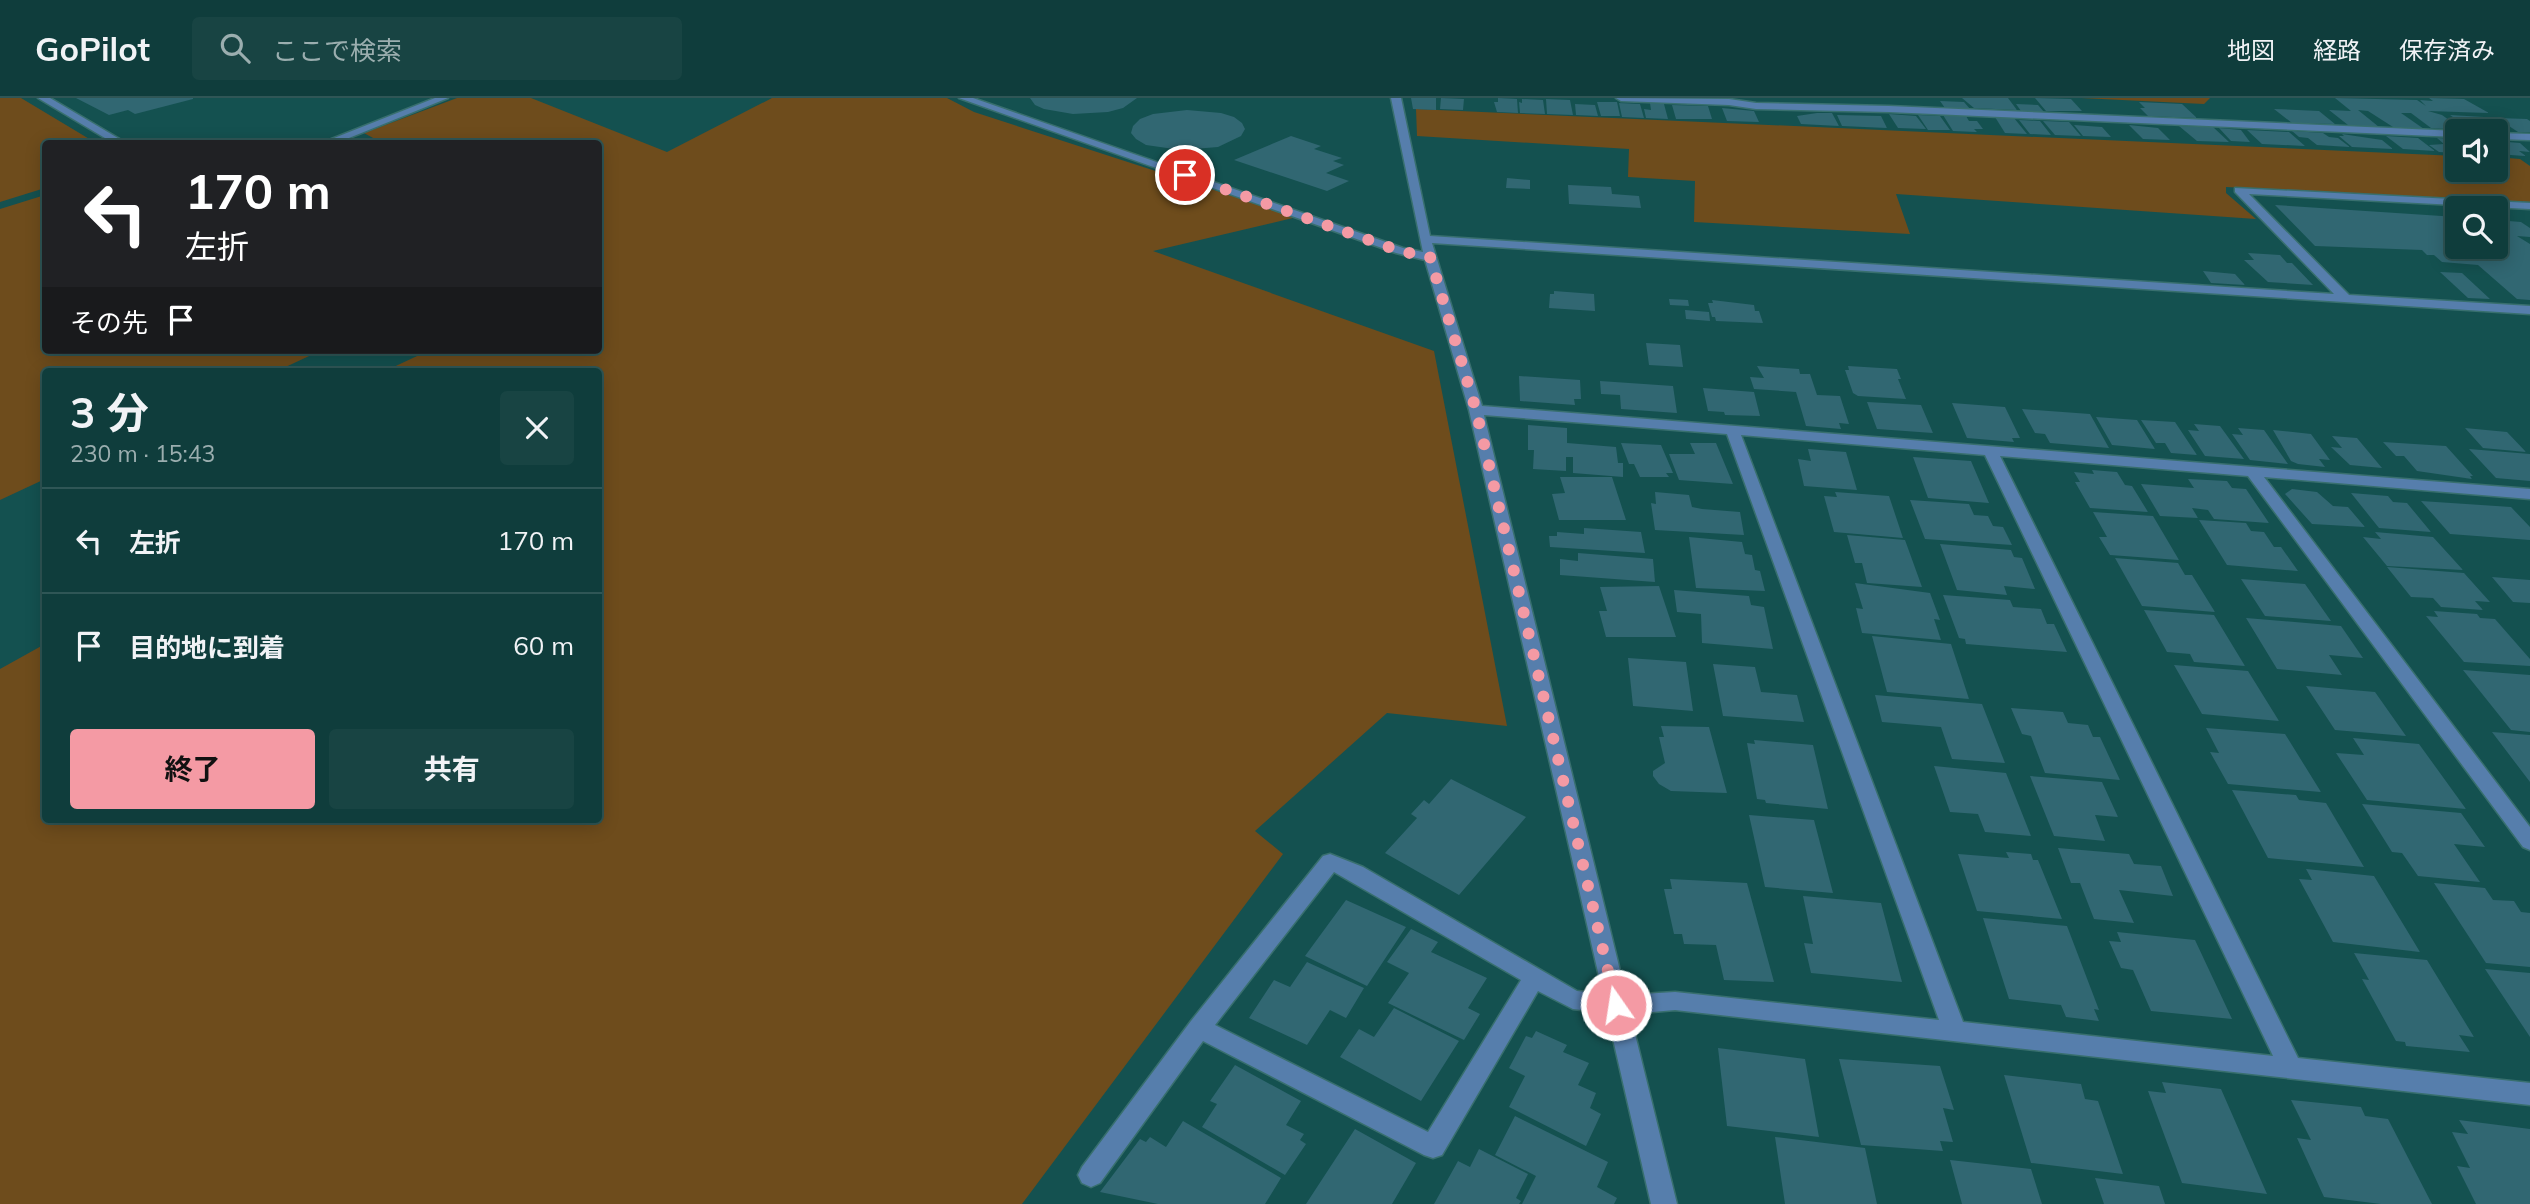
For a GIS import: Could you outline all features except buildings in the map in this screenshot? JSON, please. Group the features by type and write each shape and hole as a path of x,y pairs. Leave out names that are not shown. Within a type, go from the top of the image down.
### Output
{"street":[{"path":"43,98 117,140"},
{"path":"334,140 443,98"},
{"path":"964,98 1400,251 1427,248 2530,310"},
{"path":"1396,98 1427,248 1476,410 1664,1204"},
{"path":"1620,98 1729,102 1756,106 1889,109 2445,133"},
{"path":"2508,136 2530,137"},
{"path":"2345,298 2239,190 2530,206"},
{"path":"1476,410 2528,496"},
{"path":"1733,432 1955,1032"},
{"path":"1990,451 2290,1066"},
{"path":"2253,473 2526,833"},
{"path":"1091,1175 1199,1028 1330,862 1356,873 1573,1000 1616,1005 1675,1001 2530,1094"},
{"path":"1199,1028 1433,1147 1534,978"}],"shaded area":[{"path":"0,98 21,98 91,140 42,140 42,189 0,202"},
{"path":"457,98 531,98 667,152 772,98 947,98 974,112 1297,217 1153,251 1434,351 1507,726 1387,713 1255,831 1283,854 1022,1204 0,1204 0,669 42,646 42,823 602,823 602,368 391,368 421,354 602,354 602,140 377,140 364,133"},
{"path":"2081,98 2210,98 2204,104"},
{"path":"1416,109 2445,155 2445,182 2508,182 2508,158 2520,159 2530,166 2530,202 2508,201 2508,196 2445,198 2226,187 2226,193 2256,219 1896,194 1910,234 1694,222 1695,181 1628,177 1629,149 1417,136"},
{"path":"42,196 42,354 313,354 283,368 42,368 42,480 0,500 0,209"}],"route":[{"path":"1185,175 1400,251 1430,257 1476,410 1616,1005"}]}
